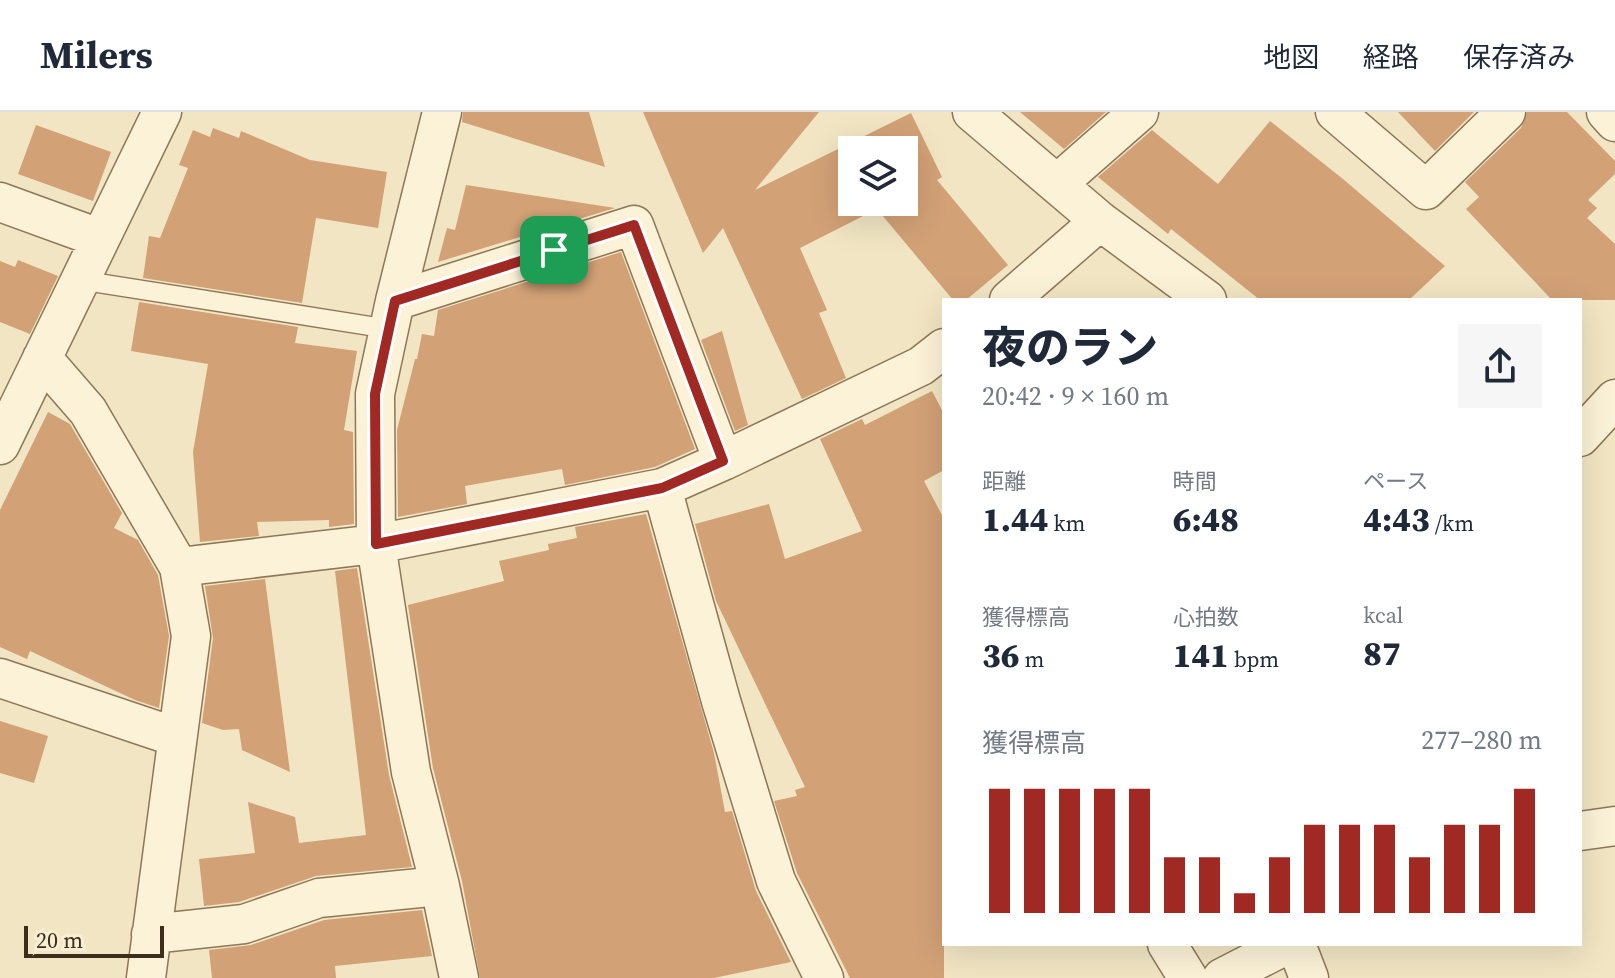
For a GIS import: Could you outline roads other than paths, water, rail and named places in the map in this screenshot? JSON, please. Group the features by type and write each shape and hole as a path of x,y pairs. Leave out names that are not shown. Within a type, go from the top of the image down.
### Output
{"street":[{"path":"0,445 162,112"},
{"path":"442,112 375,394 376,544 411,772 459,978"},
{"path":"972,112 1100,221 1204,298"},
{"path":"1057,184 1139,112"},
{"path":"1335,112 1426,190 1506,112"},
{"path":"1606,112 1615,122"},
{"path":"0,202 99,238"},
{"path":"1011,298 1100,221"},
{"path":"392,315 634,225 723,461"},
{"path":"179,567 376,544 662,488 921,366 942,350"},
{"path":"42,358 88,411 179,567 191,636 146,978"},
{"path":"1582,435 1615,399"},
{"path":"662,488 721,701 776,881 824,978"},
{"path":"0,678 176,737"},
{"path":"1582,831 1615,826"},
{"path":"151,934 244,924 319,898 440,886"},
{"path":"1168,946 1188,978"},
{"path":"1222,978 1284,946"},
{"path":"1297,946 1309,978"}],"lane":[{"path":"79,280 392,315"}]}
